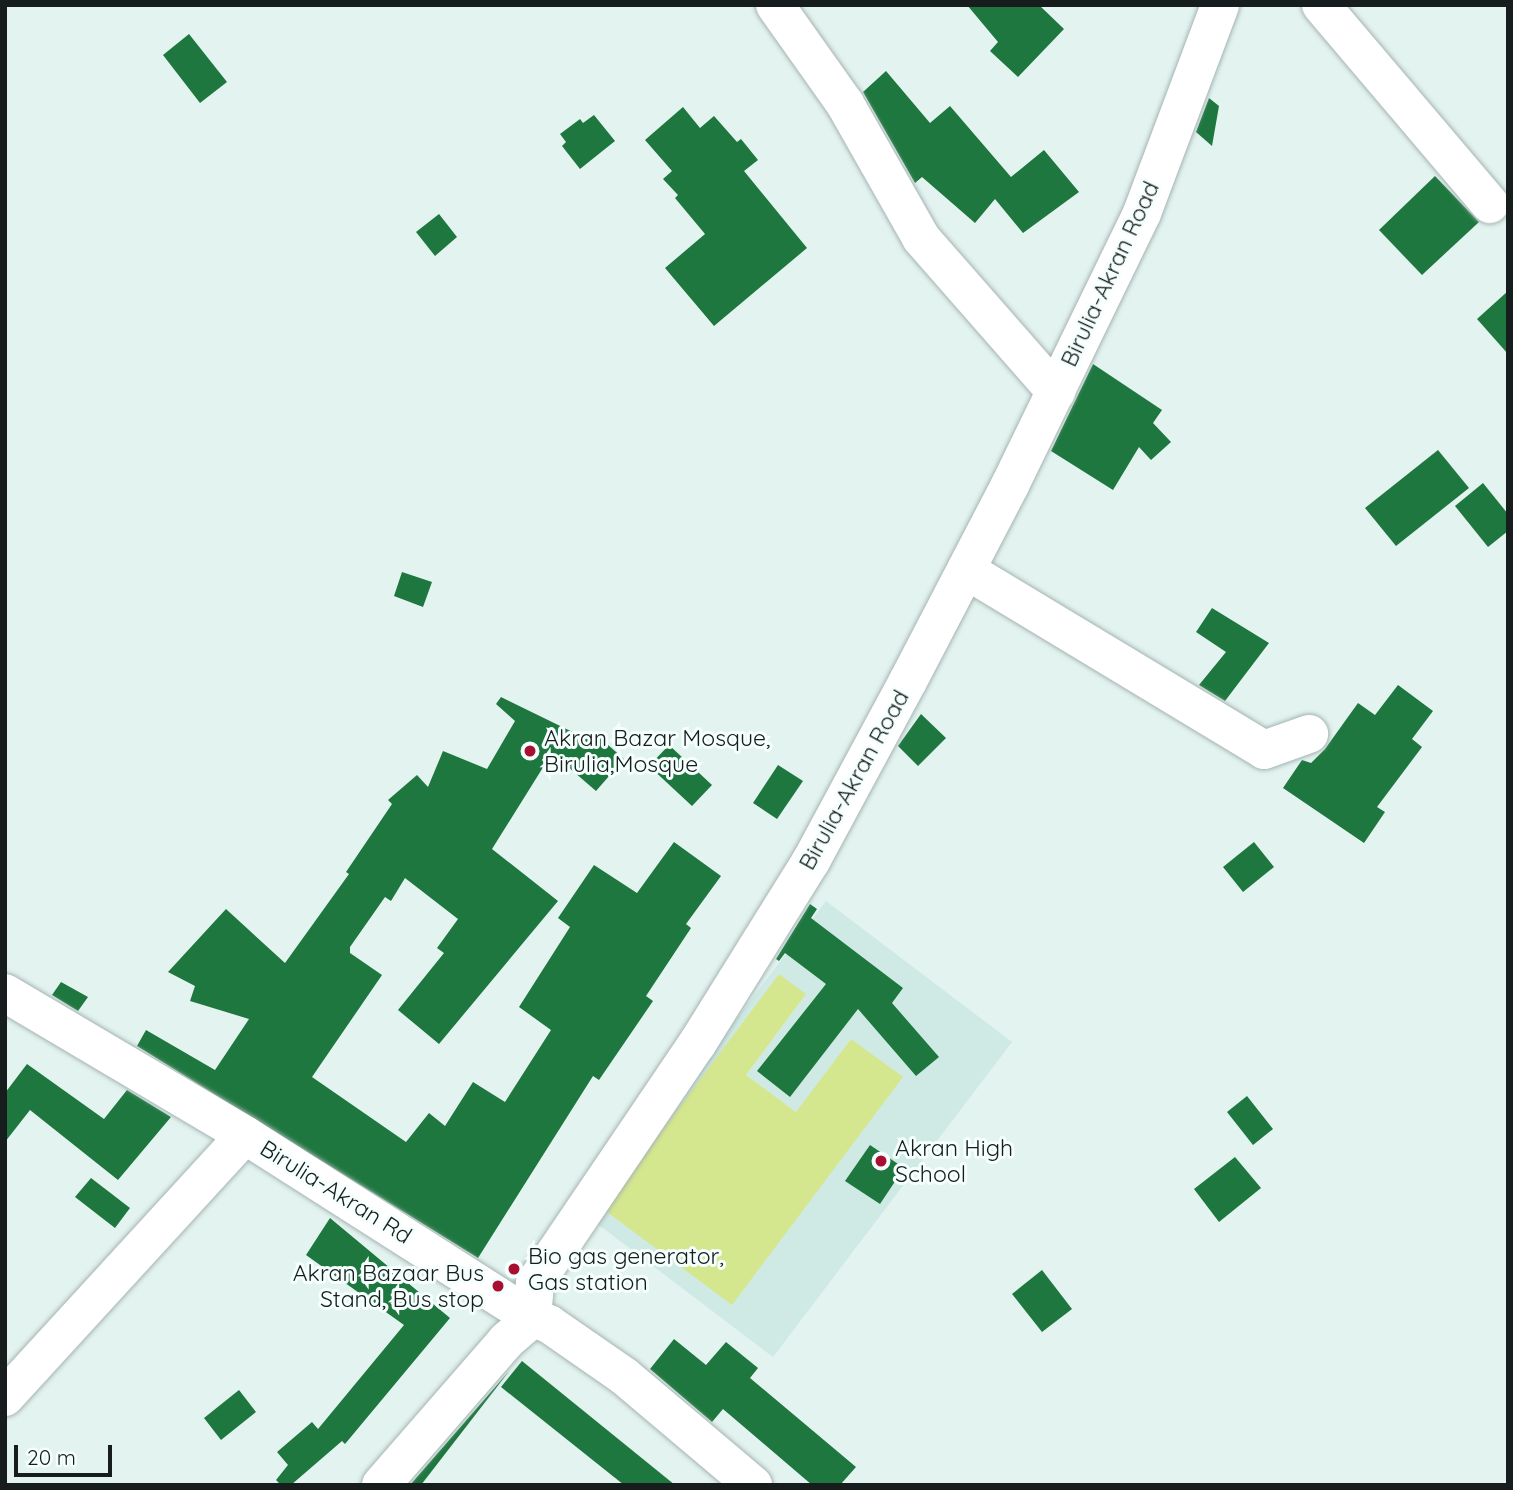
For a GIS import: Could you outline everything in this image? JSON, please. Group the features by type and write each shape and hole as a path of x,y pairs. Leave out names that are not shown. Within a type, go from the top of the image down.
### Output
{"main road":[{"path":"775,5 845,104 921,238 1056,392"},
{"name":"Birulia-Akran Road","path":"533,1318 535,1283 697,1044 811,861 966,570 1142,213 1220,5"},
{"path":"1321,5 1490,204"},
{"path":"966,570 1264,750 1309,734"},
{"name":"Birulia-Akran Rd","path":"5,993 245,1135 533,1318 549,1324 624,1376 753,1485"},
{"path":"5,1397 245,1135"},
{"path":"381,1485 506,1341 533,1318"}],"shaded area":[{"name":"Akran High School","path":"826,901 1012,1042 773,1357 587,1216","holes":["779,975 805,995 746,1075 796,1112 603,1209"]}],"green space":[{"path":"779,974 806,994 746,1075 796,1112 851,1039 903,1077 732,1305 603,1209"}],"building":[{"path":"967,5 1039,5 1064,29 1018,77 990,51 998,42"},
{"path":"189,34 227,82 200,103 163,55"},
{"path":"886,71 930,123 950,106 1011,177 1044,150 1079,192 1023,233 995,199 975,223 922,177 915,183 863,92"},
{"path":"1209,98 1219,106 1212,146 1196,132"},
{"path":"683,107 700,128 714,116 737,142 741,139 758,160 744,171 807,248 714,326 665,268 705,234 675,198 678,195 663,179 672,171 645,140"},
{"path":"594,115 615,141 580,169 562,146 566,142 560,134 580,119 583,123"},
{"path":"1435,176 1479,222 1422,275 1379,230"},
{"path":"439,214 457,237 435,256 416,232"},
{"path":"1508,291 1508,354 1477,319"},
{"path":"1093,364 1162,410 1153,423 1171,442 1151,460 1139,447 1113,490 1051,451"},
{"path":"1438,450 1469,488 1396,546 1365,508"},
{"path":"1483,483 1508,514 1508,531 1488,547 1455,506"},
{"path":"402,572 432,582 423,607 394,596"},
{"path":"1212,608 1269,643 1225,701 1199,685 1226,652 1196,632"},
{"path":"1398,685 1433,711 1412,739 1422,747 1377,807 1385,812 1364,843 1283,788 1302,760 1311,763 1325,749 1358,703 1375,715"},
{"path":"501,697 593,742 598,736 624,759 596,791 552,753 492,849 558,901 439,1044 398,1010 444,953 437,948 458,919 405,878 391,901 385,897 350,947 350,953 382,975 312,1077 406,1142 429,1113 445,1126 473,1082 505,1102 551,1030 519,1007 570,927 558,918 594,865 637,893 674,842 721,876 686,924 691,928 646,996 653,1001 599,1080 593,1076 478,1258 137,1046 146,1030 215,1070 249,1019 190,1001 195,986 168,972 226,909 285,963 349,874 346,872 392,804 388,800 417,775 428,787 443,751 487,769 515,721 496,704"},
{"path":"921,714 946,738 918,766 898,746"},
{"path":"669,745 712,785 692,806 649,766"},
{"path":"778,765 803,781 777,819 753,803"},
{"path":"1254,842 1274,867 1243,892 1223,867"},
{"path":"810,904 817,909 811,918 903,988 892,1003 939,1057 916,1076 858,1009 790,1097 757,1071 826,984 785,953 779,961 776,959"},
{"path":"61,982 88,997 78,1011 52,995"},
{"path":"27,1064 104,1119 127,1090 171,1117 118,1180 30,1110 5,1142 5,1093"},
{"path":"1247,1096 1273,1129 1253,1145 1227,1112"},
{"path":"870,1145 904,1168 880,1204 845,1181"},
{"path":"1235,1157 1261,1188 1219,1222 1194,1189"},
{"path":"91,1178 130,1208 115,1228 75,1197"},
{"path":"330,1218 450,1318 345,1444 342,1441 291,1485 281,1485 276,1480 288,1465 277,1452 312,1422 318,1429 404,1325 306,1255"},
{"path":"1042,1270 1072,1309 1042,1332 1012,1294"},
{"path":"674,1339 706,1365 726,1342 758,1368 750,1378 856,1467 840,1485 812,1485 723,1409 712,1422 650,1369"},
{"path":"522,1361 675,1485 624,1485 501,1387"},
{"path":"510,1370 421,1485 410,1485"},
{"path":"239,1390 256,1412 221,1440 204,1418"}],"place":[{"name":"Akran Bazar Mosque, Birulia,Mosque","path":"530,751"},
{"name":"Akran High School","path":"881,1161"},
{"name":"Bio gas generator, Gas station","path":"514,1269"},
{"name":"Akran Bazaar Bus Stand, Bus stop","path":"498,1286"}]}
